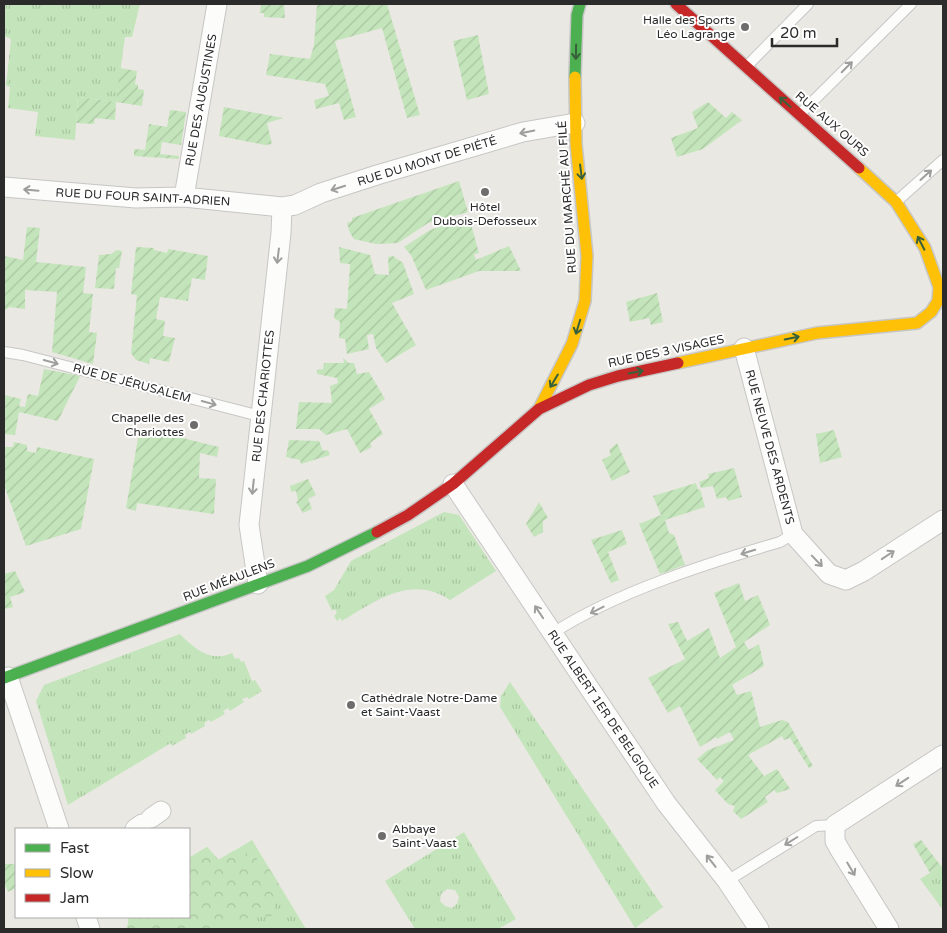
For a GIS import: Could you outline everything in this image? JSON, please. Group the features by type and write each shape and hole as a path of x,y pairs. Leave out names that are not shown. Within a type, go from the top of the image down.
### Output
{"street":[{"name":"RUE DES AUGUSTINES","path":"184,197 216,4"},
{"name":"RUE DU MARCHÉ AU FILÉ","path":"539,409 569,353 578,330 585,301 586,264 582,185 575,123 577,16 580,4"},
{"name":"RUE AUX OURS","path":"676,4 896,202 937,273 942,291"},
{"name":"RUE DU MONT DE PIÉTÉ","path":"282,207 295,205 349,184 523,132 575,123"},
{"name":"RUE DU FOUR SAINT-ADRIEN","path":"4,187 136,198 184,197 282,207"},
{"name":"RUE DES CHARIOTTES","path":"258,584 249,525 281,233 282,207"},
{"name":"RUE DES 3 VISAGES","path":"453,484 539,409 589,385 618,376 744,348 851,328 917,323 935,306 942,291"},
{"name":"RUE NEUVE DES ARDENTS","path":"744,348 794,534 829,574 846,580 864,571 943,520"},
{"name":"RUE MÉAULENS","path":"6,677 308,566 408,515 453,484"},
{"name":"RUE ALBERT 1ER DE BELGIQUE","path":"453,484 666,803 727,881 760,929"},
{"path":"6,677 59,828"},
{"path":"888,929 835,841 835,825 943,755"}],"lane":[{"path":"745,67 808,4"},
{"path":"800,114 911,4"},
{"path":"896,202 943,160"},
{"name":"RUE DE JÉRUSALEM","path":"4,352 260,416"},
{"path":"569,353 571,368"},
{"path":"576,380 589,385"},
{"path":"553,633 603,606 675,576 780,542 794,534"},
{"path":"727,881 816,826 835,825"}],"green space":[{"path":"4,4 140,4 132,37 125,37 116,102 78,97 75,140 35,136 38,112 8,108 10,87 6,86 11,39 4,36"},
{"path":"261,4 284,4 285,18 264,17 264,13 260,13"},
{"path":"317,4 387,4 420,115 407,118 382,28 335,41 356,117 344,120 339,103 316,109 314,100 329,96 325,84 266,75 270,54 310,59 314,45"},
{"path":"478,35 489,94 467,100 453,41"},
{"path":"120,68 137,71 135,84 138,85 138,89 144,90 142,106 116,102"},
{"path":"78,97 116,102 115,120 95,118 94,124 76,123"},
{"path":"708,102 726,118 732,112 742,120 703,149 677,157 671,138 698,128 692,112"},
{"path":"224,107 283,118 267,123 272,144 265,145 219,136"},
{"path":"170,110 186,112 181,145 162,142 160,154 179,156 178,159 134,156 134,149 145,150 149,124 167,127"},
{"path":"459,181 468,212 428,223 398,243 376,244 354,239 350,233 347,223 352,221 352,218"},
{"path":"469,217 479,253 474,254 476,260 509,246 521,271 479,271 426,290 411,255 404,247 430,230"},
{"path":"27,227 40,228 36,262 86,267 83,293 93,294 89,332 97,333 93,364 52,352 57,292 25,290 25,309 9,307 4,311 4,256 23,260"},
{"path":"136,247 154,248 154,250 167,253 168,249 208,256 205,280 192,278 188,301 160,297 156,319 165,321 163,336 175,338 169,362 150,358 149,364 136,360 131,353 137,295 131,294"},
{"path":"339,247 370,255 375,274 389,275 388,257 393,256 403,263 414,294 392,303 416,345 386,363 376,348 373,334 367,335 369,349 347,354 345,339 339,338 340,322 334,318 335,308 347,309 350,264 340,263"},
{"path":"117,250 122,251 119,268 116,268 114,289 95,288 99,255 111,254"},
{"path":"657,293 663,322 651,325 649,318 630,322 626,302"},
{"path":"343,358 349,363 354,363 357,374 369,372 385,399 369,409 383,434 370,443 372,447 360,453 347,429 326,435 319,429 296,429 299,402 332,403 330,386 338,383 337,378 317,374 317,370 323,369 324,363 344,363"},
{"path":"44,369 80,376 58,421 19,412 15,435 4,434 4,395 21,399 19,406 25,407 28,394 38,396"},
{"path":"146,429 219,447 217,457 200,453 199,478 216,479 214,514 137,503 136,511 126,508 138,438"},
{"path":"834,430 842,457 820,463 816,434"},
{"path":"289,440 319,441 323,451 328,450 330,455 301,464 300,460 286,457"},
{"path":"14,442 27,445 27,451 36,453 37,447 94,459 81,529 26,546 4,485 4,447 13,447"},
{"path":"617,443 630,472 612,481 602,460 611,455 609,450"},
{"path":"734,468 742,497 728,501 726,497 717,499 713,486 701,488 699,482 709,478 708,474"},
{"path":"308,479 316,495 308,499 312,509 303,513 296,502 298,501 296,491 291,492 290,486"},
{"path":"696,483 698,490 700,489 705,507 665,520 669,533 674,535 685,565 660,574 639,524 661,515 653,496"},
{"path":"539,502 548,518 543,521 543,532 534,537 526,524"},
{"path":"444,512 459,515 496,571 450,600 436,593 408,590 394,593 342,621 340,618 337,621 334,616 337,613 335,609 332,611 325,596 334,590 351,561"},
{"path":"622,530 627,544 608,552 619,580 611,583 591,540"},
{"path":"15,571 25,592 10,597 13,607 4,609 4,574"},
{"path":"739,583 745,601 758,595 770,625 744,642 749,650 759,644 764,666 732,685 737,695 751,691 760,727 782,720 788,722 813,766 809,768 790,738 784,740 782,736 748,755 764,776 777,769 790,789 777,793 774,790 765,797 768,802 741,819 733,811 735,806 728,804 715,790 724,781 720,777 717,780 697,759 708,750 734,740 730,732 717,739 716,737 700,747 680,706 668,713 648,678 685,659 668,624 678,622 687,641 709,628 720,658 736,647 714,593"},
{"path":"180,634 191,645 204,653 225,656 232,653 235,659 239,658 241,662 244,661 252,681 255,680 262,691 249,699 247,697 242,699 244,702 230,711 228,708 223,711 225,714 211,722 209,720 204,723 205,726 191,734 190,732 185,735 186,738 172,746 171,743 68,805 36,701 44,685"},
{"path":"510,682 663,907 635,928 500,707 501,696"},
{"path":"464,832 516,919 498,929 415,929 385,881","holes":["447,889 455,890 459,897 457,904 452,908 445,906 440,901 441,894"]},
{"path":"252,840 306,929 127,929 129,918 190,918 190,857 207,847 219,860"},
{"path":"921,840 941,866 930,873 913,844"},
{"path":"207,847 218,860 235,850 246,856 255,854 258,862 269,868 279,884 273,916 249,918 226,924 225,929 127,929 129,918 190,918 190,857"},
{"path":"4,864 15,864 15,888 8,892 4,883"},
{"path":"943,865 943,910 920,879"}],"traffic: fast":[{"path":"575,77 577,15 580,4"},
{"path":"4,678 308,566 377,532"}],"traffic: slow":[{"path":"539,409 572,344 585,301 587,256 576,144 575,77"},
{"path":"678,363 817,333 917,323 931,312 938,301 939,287 925,248 896,202 859,168"}],"traffic: jam":[{"path":"676,4 859,168"},
{"path":"377,532 408,515 453,484 539,409 589,385 618,376 678,363"}],"place":[{"name":"Halle des Sports Léo Lagrange","path":"745,27"},
{"name":"Hôtel Dubois-Defosseux","path":"485,192"},
{"name":"Chapelle des Chariottes","path":"194,425"},
{"name":"Cathédrale Notre-Dame et Saint-Vaast","path":"351,705"},
{"name":"Abbaye Saint-Vaast","path":"382,836"}]}
